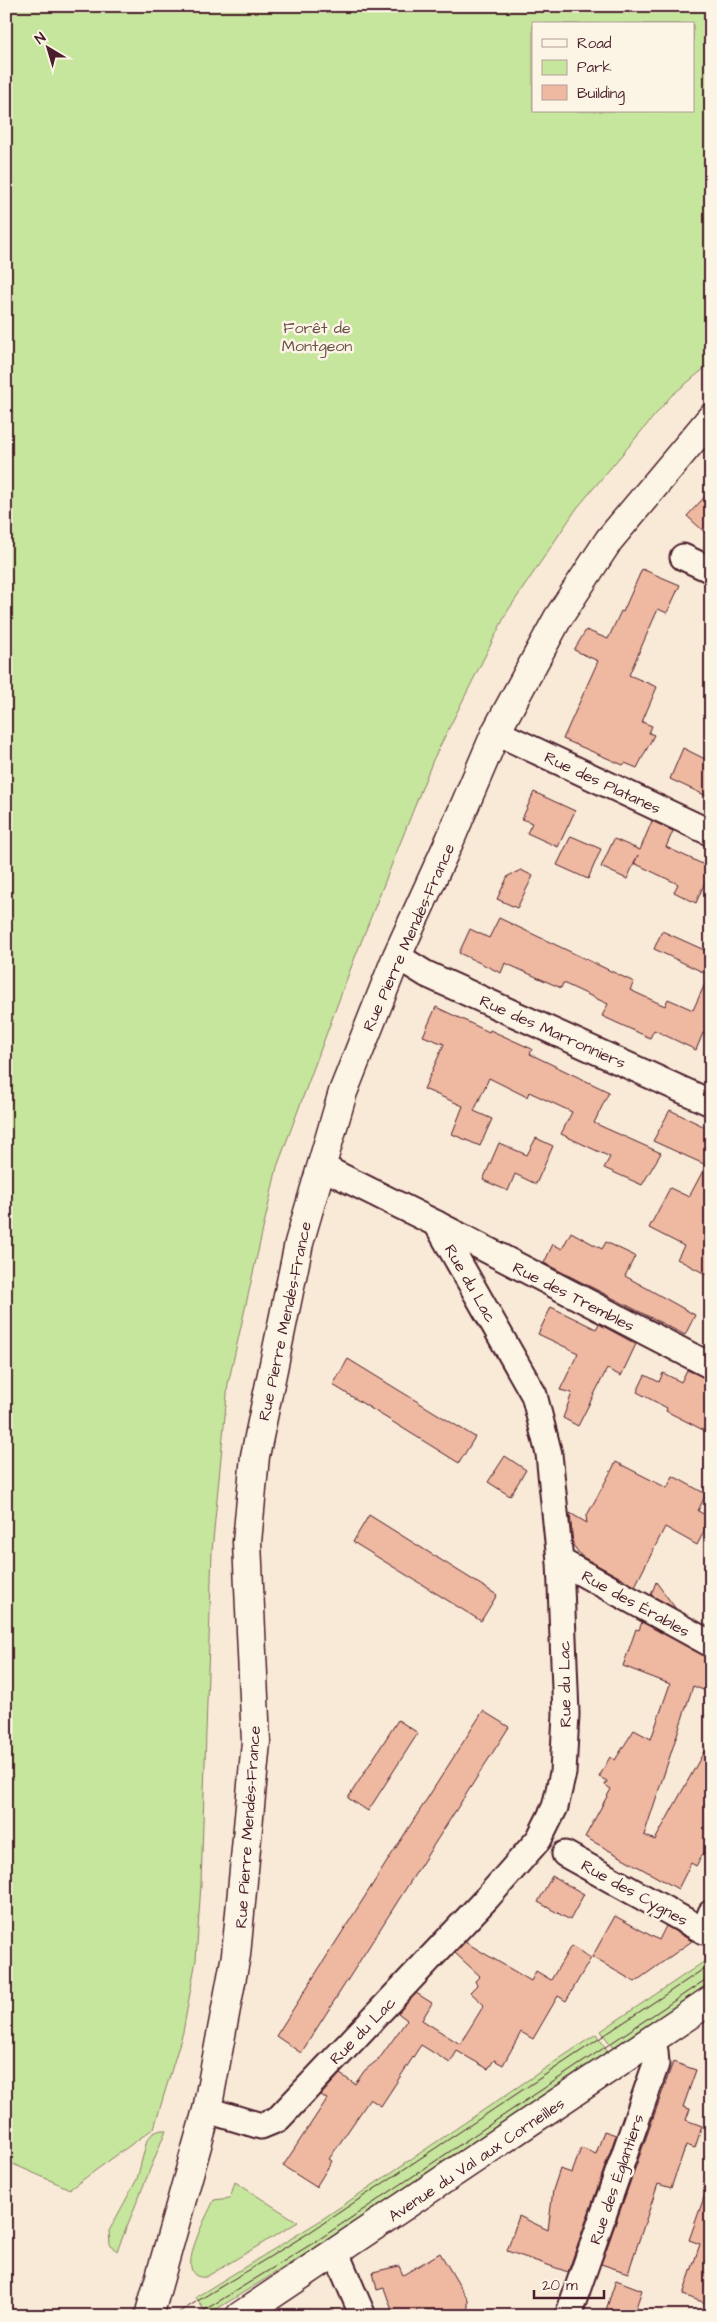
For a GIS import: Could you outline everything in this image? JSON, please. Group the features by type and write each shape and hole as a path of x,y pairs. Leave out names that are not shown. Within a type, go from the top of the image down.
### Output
{"main road":[{"name":"Rue Pierre Mendès-France","path":"149,2316 207,2110 236,1955 256,1742 247,1542 255,1456 299,1242 343,1092 397,956 450,840 496,732 558,618 609,540 711,418"},
{"name":"Avenue du Val aux Corneilles","path":"240,2316 711,2000"}],"street":[{"path":"683,557 711,570"},
{"name":"Rue des Platanes","path":"496,732 711,833"},
{"name":"Rue des Marronniers","path":"397,956 426,974 711,1103"},
{"path":"322,1166 437,1224"},
{"name":"Rue des Trembles","path":"437,1224 711,1366"},
{"name":"Rue du Lac","path":"207,2110 261,2126 278,2119 487,1898 539,1839 555,1807 563,1773 566,1714 560,1561 549,1454 534,1395 437,1224"},
{"name":"Rue des Érables","path":"560,1561 711,1644"},
{"name":"Rue des Cygnes","path":"565,1854 708,1922"},
{"name":"Rue des Églantiers","path":"568,2316 656,2064 655,2051 649,2042"},
{"path":"336,2253 363,2316"}],"green space":[{"name":"Forêt de Montgeon","path":"6,6 711,6 711,363 671,396 577,508 507,612 433,760 352,965 277,1167 228,1384 212,1551 201,1884 196,1960 183,2032 154,2128 70,2189 6,2161"},
{"path":"711,1957 711,1983 613,2048 601,2031"},
{"path":"596,2034 608,2051 333,2237 207,2315 196,2297 318,2222"},
{"path":"166,2130 117,2251 110,2245 109,2231 137,2179 147,2140 153,2133"},
{"path":"235,2182 298,2222 206,2277 196,2275 191,2269 191,2258 199,2232 214,2200 230,2198"}],"building":[{"path":"711,490 711,538 687,516"},
{"path":"642,569 680,585 667,613 658,609 629,675 657,687 642,722 652,726 649,733 654,735 637,768 625,763 623,765 563,739 598,661 574,650 586,630 608,639 621,611 623,612"},
{"path":"683,748 711,762 711,798 670,779"},
{"path":"534,792 575,811 558,847 527,833 532,823 522,819"},
{"path":"652,821 673,831 666,847 711,868 696,903 674,892 678,884 634,863 627,879 601,867 614,839 640,850"},
{"path":"571,836 601,849 588,879 557,865"},
{"path":"521,870 533,876 517,908 497,899 508,876"},
{"path":"499,918 634,982 630,990 665,1006 668,999 693,1010 709,975 654,949 662,931 711,953 711,1037 703,1033 696,1050 654,1030 650,1038 602,1016 608,1004 563,983 561,988 505,963 501,973 459,953 470,929 489,938"},
{"path":"436,1007 489,1032 490,1030 532,1049 530,1054 609,1092 594,1123 661,1153 642,1185 604,1168 610,1157 561,1134 572,1112 529,1092 527,1097 489,1078 474,1111 492,1119 480,1146 452,1134 463,1106 424,1089 444,1044 423,1036"},
{"path":"670,1110 711,1130 711,1277 677,1259 684,1246 649,1228 670,1188 689,1197 706,1165 653,1141"},
{"path":"536,1138 553,1146 536,1184 515,1174 508,1191 483,1180 499,1143 527,1155"},
{"path":"571,1232 602,1249 606,1242 635,1256 625,1276 695,1315 685,1335 544,1263 553,1244 562,1249"},
{"path":"551,1307 596,1329 599,1324 636,1344 621,1376 607,1369 578,1426 563,1418 572,1393 560,1390 578,1353 538,1334"},
{"path":"348,1359 475,1437 459,1463 333,1385"},
{"path":"687,1370 711,1380 711,1434 666,1411 667,1408 637,1392 645,1375 659,1382 663,1373 681,1382"},
{"path":"505,1456 526,1470 510,1496 488,1482"},
{"path":"616,1462 667,1488 673,1476 706,1494 698,1511 711,1518 697,1545 665,1527 635,1586 581,1556 573,1545 570,1513 587,1523 586,1517"},
{"path":"369,1515 497,1595 481,1621 353,1542"},
{"path":"656,1582 676,1609 651,1595"},
{"path":"642,1622 711,1659 711,1693 693,1686 644,1835 655,1840 711,1739 711,1841 696,1866 691,1863 678,1889 585,1837 611,1789 605,1785 607,1781 599,1777 610,1757 615,1760 634,1730 651,1739 670,1684 623,1666 636,1629 639,1630"},
{"path":"483,1711 509,1727 301,2053 276,2036"},
{"path":"398,1720 418,1733 368,1811 348,1798"},
{"path":"552,1876 584,1894 570,1920 538,1902"},
{"path":"615,1916 659,1940 666,1926 692,1941 635,1982 592,1957"},
{"path":"465,1942 531,1981 536,1971 551,1980 571,1946 591,1958 566,2001 558,1996 533,2039 521,2032 503,2065 494,2060 488,2069 457,2051 450,2063 421,2045 381,2106 370,2099 329,2159 332,2161 316,2187 283,2166 327,2099 321,2095 340,2074 355,2084 365,2070 379,2059 407,2020 398,2013 416,1993 432,2003 422,2020 460,2044 484,2005 470,1992 477,1985 475,1981 480,1976 455,1953"},
{"path":"673,2062 696,2070 683,2107 690,2109 686,2120 702,2126 695,2148 686,2145 671,2188 658,2184 628,2273 601,2264"},
{"path":"604,2131 616,2135 568,2272 507,2251 519,2216 548,2230 553,2190 560,2169 572,2173 581,2148 596,2154"},
{"path":"708,2186 711,2186 711,2305 683,2295 700,2244 689,2240"},
{"path":"440,2253 468,2300 468,2311 416,2310 419,2316 394,2316 384,2288 377,2290 373,2272 399,2266 403,2275"},
{"path":"616,2280 642,2290 633,2316 604,2316"}],"tram line":[{"path":"173,2316 307,2234 711,1964"},
{"path":"195,2316 318,2240 711,1976"}]}
